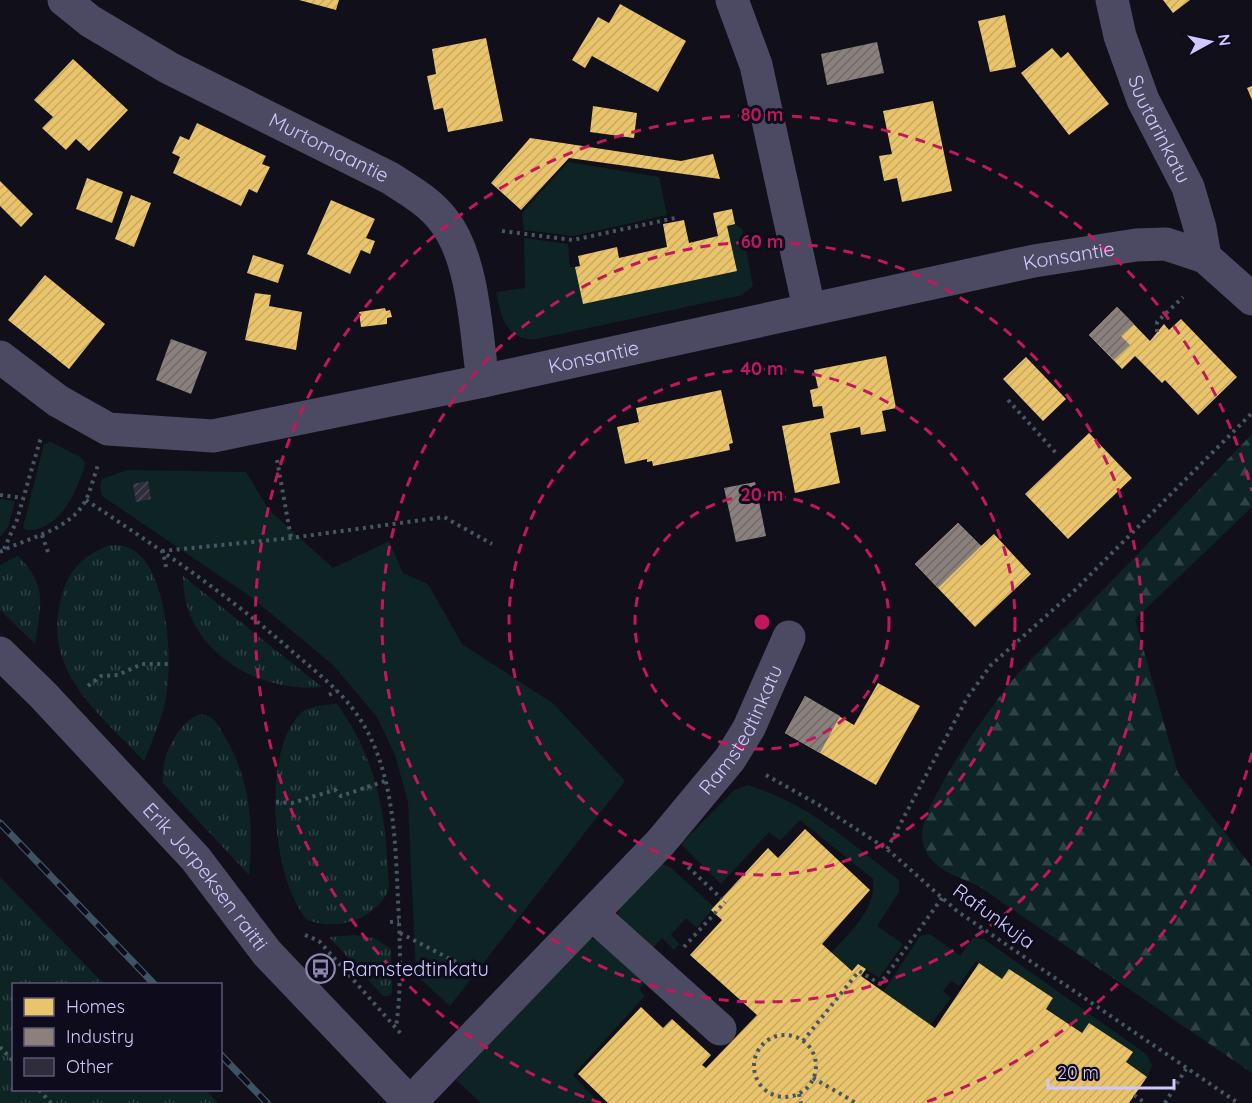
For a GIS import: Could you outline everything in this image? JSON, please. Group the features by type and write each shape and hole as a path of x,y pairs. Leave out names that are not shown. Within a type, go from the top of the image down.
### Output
{"street":[{"name":"Murtomaantie","path":"64,0 90,21 169,68 390,178 423,199 445,222 459,248 467,278 483,381"},
{"path":"732,0 750,43 809,308"},
{"name":"Suutarinkatu","path":"1112,0 1120,36 1143,100 1188,187 1200,228 1205,257"},
{"name":"Konsantie","path":"0,357 57,401 108,429 213,436 483,381 809,308 1034,261 1136,245 1166,244 1205,257"},
{"path":"1205,257 1252,299"},
{"name":"Ramstedtinkatu","path":"410,1103 672,830 730,759 749,728 789,637"},
{"name":"Erik Jorpeksen raitti","path":"0,653 43,695 196,860 267,953 410,1103"},
{"path":"592,914 720,1029"}],"path":[{"path":"502,231 573,240 667,222 675,218"},
{"path":"1157,332 1157,322 1183,297"},
{"path":"1008,400 1056,453"},
{"path":"2,551 23,498 44,428 57,401"},
{"path":"887,849 968,698 991,665 1074,591 1252,413"},
{"path":"2,551 42,535 74,516 86,500 108,429"},
{"path":"277,459 291,538"},
{"path":"0,495 23,498"},
{"path":"86,500 208,582 337,691 354,710 371,743 386,782 393,818 400,933 400,991 396,1027"},
{"path":"163,551 291,538 444,517 492,544"},
{"path":"42,535 48,552"},
{"path":"163,551 166,567"},
{"path":"79,692 101,676 118,675 142,664 168,664"},
{"path":"329,695 337,691"},
{"name":"Rafunkuja","path":"730,759 770,776 887,849 942,898 1238,1103"},
{"path":"276,802 292,803 334,790 341,796 386,782"},
{"path":"803,1041 859,971 880,984 942,898"},
{"path":"659,974 725,902"},
{"path":"390,922 399,921"},
{"path":"400,933 516,994"},
{"path":"775,1036 795,1036 803,1041 815,1057 816,1068 813,1078 799,1094 789,1097 769,1093 755,1078 754,1058 765,1041 775,1036"},
{"path":"0,1047 12,1060"},
{"path":"1165,1103 1186,1069"},
{"path":"813,1078 856,1103"},
{"path":"41,1091 51,1103"},
{"path":"799,1094 801,1103"},
{"path":"1134,1095 1145,1103"}],"green space":[{"path":"568,162 659,177 667,215 573,236 524,230 522,213"},
{"path":"735,224 742,229 753,286 742,295 537,339 518,336 507,326 503,318 496,292 525,288 524,238 568,244 570,267 737,271 727,226"},
{"path":"1252,434 1252,507 1135,619 1178,773 1252,867 1252,1073 977,885 942,869 929,857 922,838 924,823 945,779 1006,688"},
{"path":"51,442 80,457 85,462 84,469 64,510 48,525 26,530 23,527 44,444"},
{"path":"127,470 246,472 269,510 333,568 389,541 403,573 428,584 462,644 554,704 625,781 450,1006 416,975 408,802 395,755 377,717 333,665 251,597 102,496 100,487 102,479"},
{"path":"0,499 15,501 8,527 0,537"},
{"path":"110,545 130,548 146,563 155,578 165,617 169,658 166,700 144,761 92,707 66,668 59,646 57,622 62,595 69,577 86,558"},
{"path":"18,556 34,577 40,597 35,644 0,610 0,565"},
{"path":"183,576 322,687 297,687 273,683 249,674 228,662 209,645 195,625 186,602"},
{"path":"337,704 359,740 374,777 383,816 389,886 380,903 364,916 347,923 327,924 307,920 295,901 279,847 276,784 280,755 289,730 302,712 314,707"},
{"path":"198,715 210,717 220,728 239,765 250,819 249,875 163,783 164,764 176,734"},
{"path":"747,785 768,792 808,813 846,838 899,880 899,892 877,926 903,944 879,978 858,964 852,971 831,953 861,919 871,900 873,879 800,820 780,841 769,832 721,884 681,844 734,790"},
{"path":"661,863 670,867 714,907 697,928 686,918 671,935 679,944 674,950 662,938 649,952 616,919 620,908"},
{"path":"0,877 103,983 12,983 12,1091 206,1091 218,1103 0,1103"},
{"path":"930,934 960,956 973,938 984,939 1146,1054 1152,1065 1147,1077 1126,1062 1089,1023 1082,1033 1046,1009 1053,998 1009,969 1002,979 976,961 959,986 951,981 943,991 951,998 930,1025 883,992 920,936"},
{"path":"355,935 374,938 391,949 392,993 389,996 383,996 329,937"},
{"path":"588,938 604,941 646,980 639,989 645,996 573,1075 599,1103 481,1103 456,1080"}],"building: Homes":[{"path":"299,0 339,0 336,10"},
{"path":"1163,0 1190,0 1173,13"},
{"path":"620,4 686,41 658,92 592,56 585,68 572,60 598,17 609,23"},
{"path":"1005,15 1016,67 990,72 978,21"},
{"path":"486,38 503,121 448,132 443,108 434,110 427,76 436,74 432,49"},
{"path":"1052,48 1061,58 1068,52 1109,104 1069,135 1021,73"},
{"path":"73,59 128,110 89,151 76,139 66,150 42,128 53,117 34,100"},
{"path":"1252,86 1252,100 1247,88"},
{"path":"933,101 952,191 902,202 897,178 884,181 879,156 892,154 883,111"},
{"path":"593,106 637,113 634,138 590,132"},
{"path":"197,123 266,156 262,164 270,167 257,193 249,189 241,206 173,173 180,157 172,153 180,136 189,140"},
{"path":"530,138 681,161 713,154 720,179 569,158 521,210 491,183"},
{"path":"87,178 123,192 112,223 76,209"},
{"path":"0,181 33,214 21,227 0,206"},
{"path":"131,195 151,203 134,247 115,239"},
{"path":"331,200 375,219 366,238 375,241 370,254 361,250 350,274 307,254"},
{"path":"732,209 735,224 727,226 737,271 583,304 575,267 580,266 578,256 617,247 619,258 667,247 663,224 684,220 689,243 718,236 713,213"},
{"path":"253,255 284,265 278,283 247,273"},
{"path":"45,275 105,324 69,369 8,320"},
{"path":"255,293 271,295 269,306 302,312 296,350 245,340"},
{"path":"1117,307 1150,341 1164,324 1169,330 1181,319 1237,377 1198,415 1165,380 1162,383 1135,356 1122,369 1089,335"},
{"path":"385,308 386,311 390,310 392,317 387,318 387,324 361,327 359,312"},
{"path":"886,356 896,408 882,411 886,431 861,435 860,427 830,433 840,483 795,493 782,426 824,418 822,406 813,407 810,390 818,388 814,370"},
{"path":"1026,357 1066,399 1043,421 1003,379"},
{"path":"721,390 733,443 729,444 730,450 653,466 652,461 647,462 647,459 625,464 617,427 639,422 636,408"},
{"path":"1089,433 1132,478 1068,539 1025,494"},
{"path":"958,523 981,546 994,534 1031,574 975,627 915,564"},
{"path":"878,683 920,706 876,785 785,733 805,696 854,725"},
{"path":"805,829 870,890 822,944 852,971 858,964 866,969 861,976 935,1028 979,963 1002,979 1009,969 1053,998 1046,1009 1082,1033 1089,1023 1133,1052 1126,1062 1147,1077 1129,1103 608,1103 578,1074 641,1007 663,1028 672,1019 711,1055 702,1065 706,1068 757,1015 690,955 722,920 711,910 768,848 778,858"}],"building: Industry":[{"path":"877,42 884,73 827,85 821,54"},
{"path":"1117,307 1134,324 1121,336 1130,345 1114,360 1089,335"},
{"path":"171,339 207,352 191,394 156,380"},
{"path":"755,482 766,536 736,542 724,488"},
{"path":"958,523 981,546 938,588 915,564"},
{"path":"805,696 840,716 820,753 785,733"}],"building: Other":[{"path":"148,481 151,499 136,502 133,484"}],"railway":[{"path":"0,823 153,983"},
{"path":"222,1056 267,1103"}],"place":[{"name":"Ramstedtinkatu","path":"321,969"}]}
